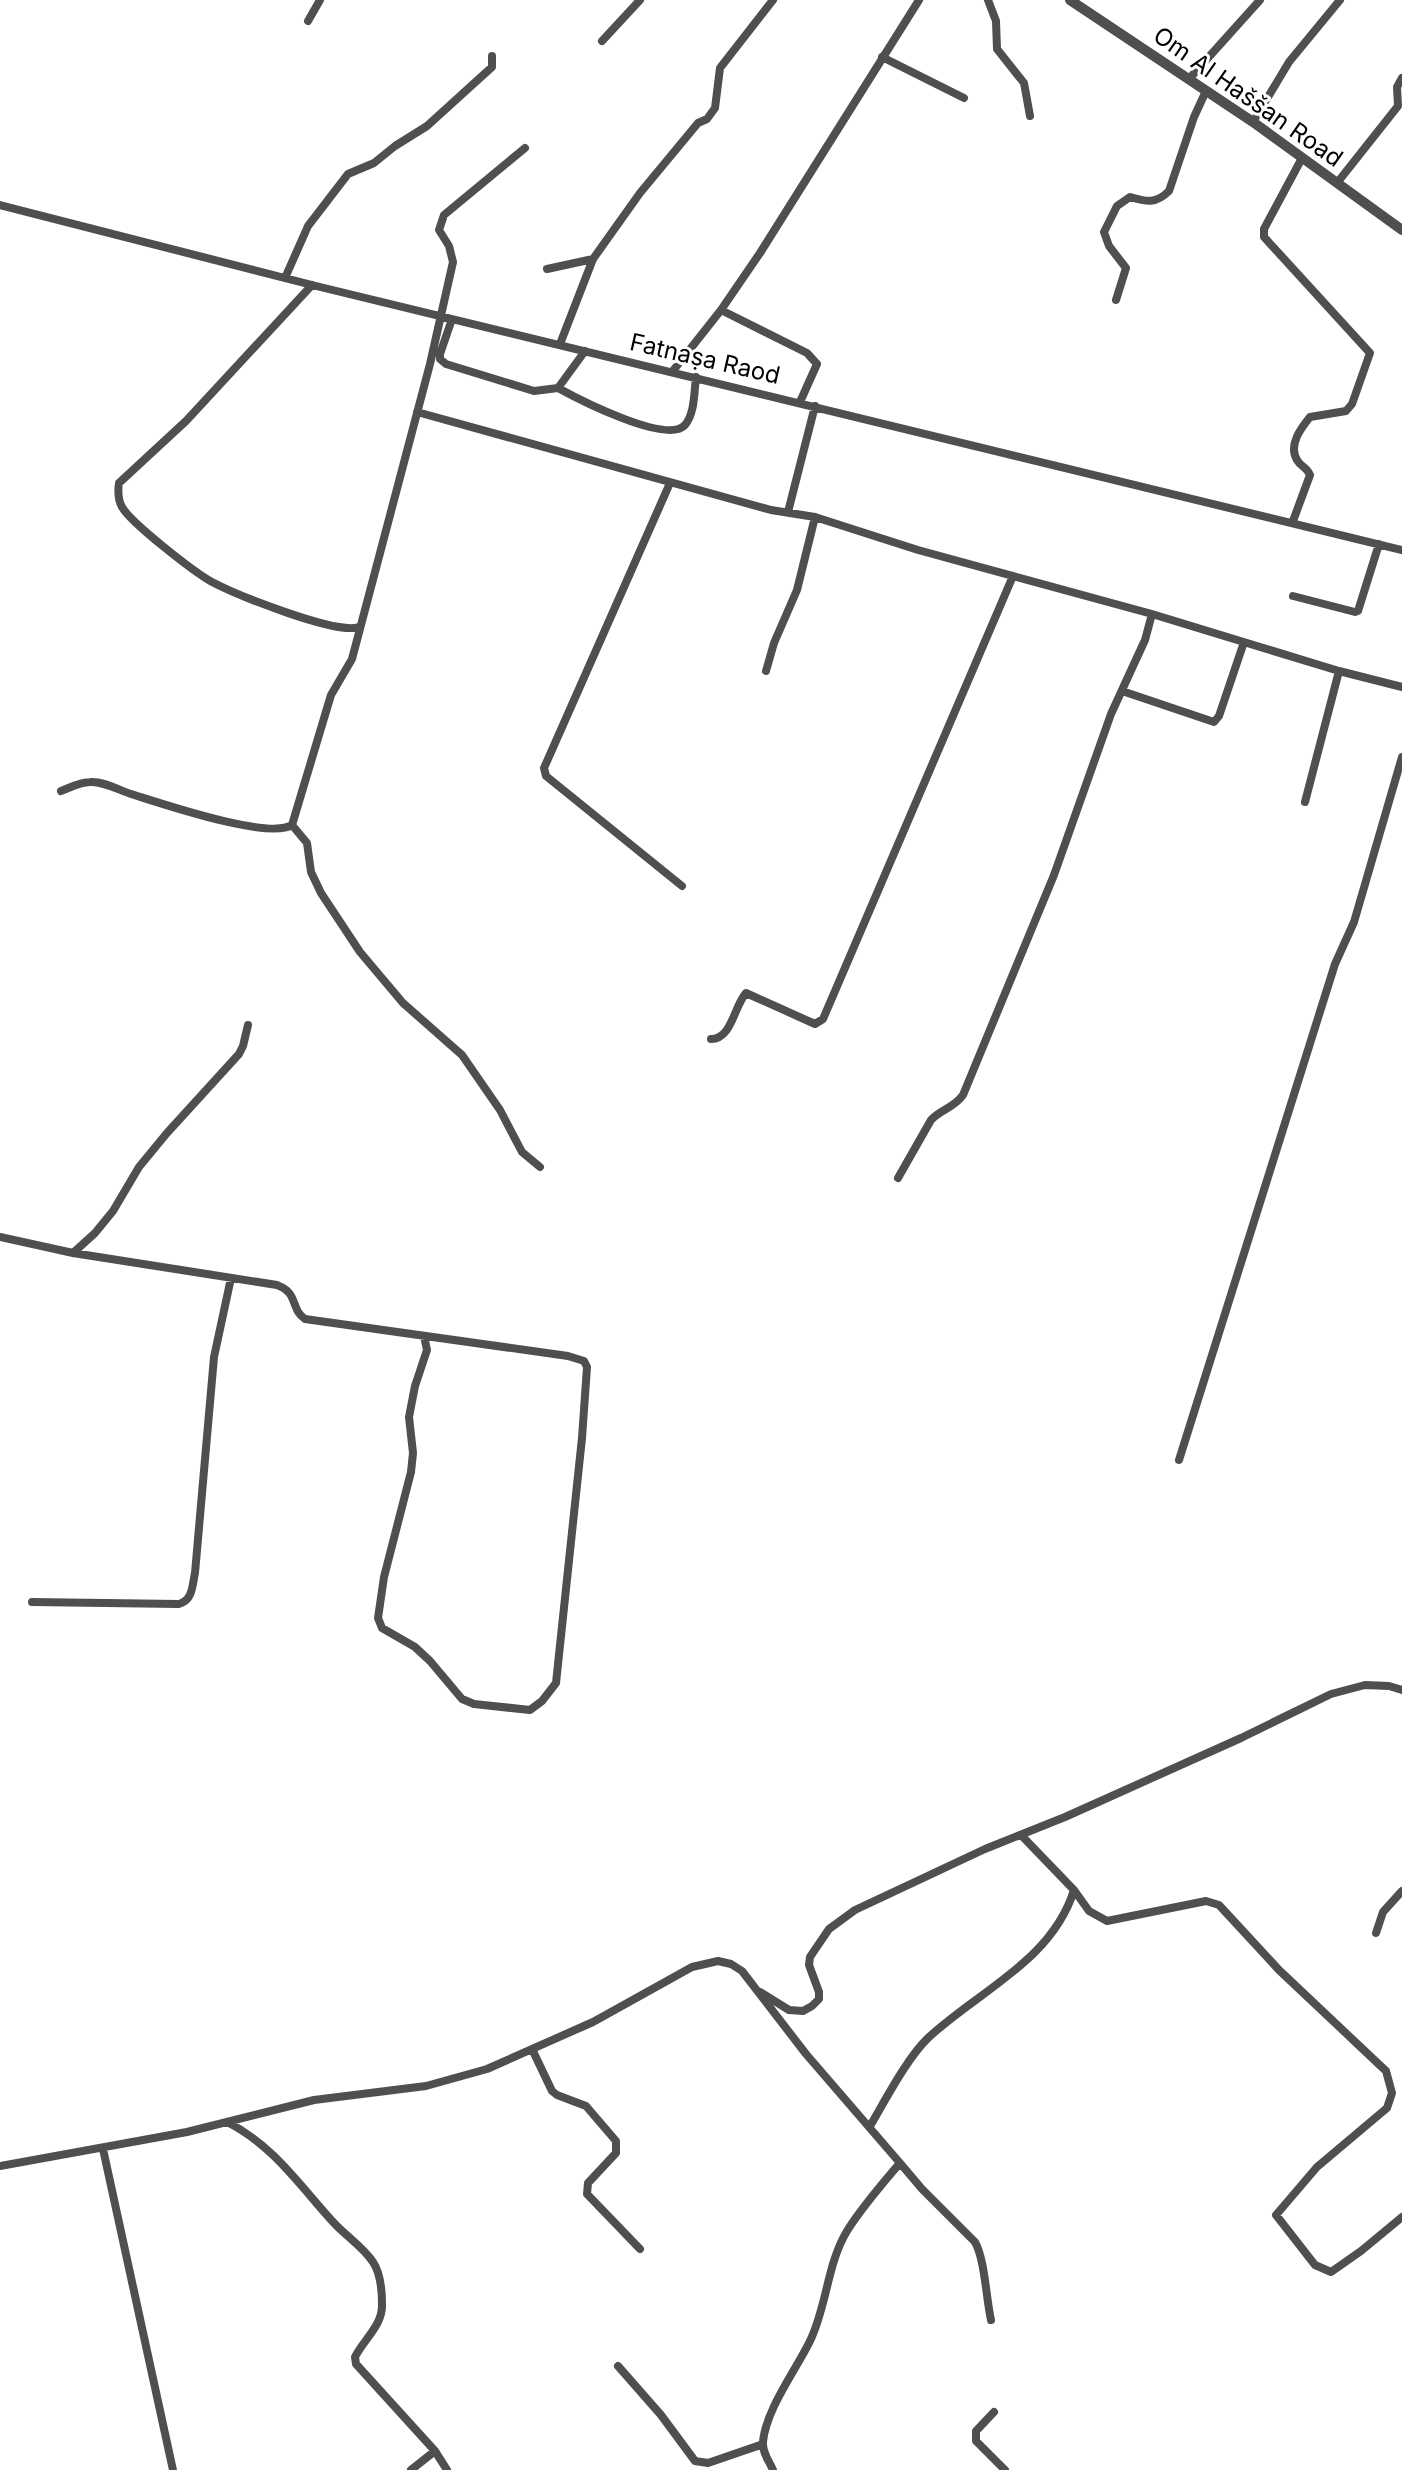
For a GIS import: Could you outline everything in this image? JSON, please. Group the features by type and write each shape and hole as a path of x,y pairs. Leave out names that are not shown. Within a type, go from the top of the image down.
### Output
{"street":[{"path":"308,21 320,0"},
{"path":"602,41 640,0"},
{"path":"560,344 593,259 640,193 698,123 711,115 717,100 720,68 773,0"},
{"path":"672,372 721,310 760,253 919,0"},
{"path":"988,0 996,21 997,49 1024,83 1030,116"},
{"name":"Om Al Haššan Road","path":"1070,0 1253,122 1402,230"},
{"path":"1189,79 1260,0"},
{"path":"1253,122 1289,62 1340,0"},
{"path":"285,278 308,226 348,174 374,163 427,126 492,67 492,56"},
{"path":"882,57 964,98"},
{"path":"1337,183 1398,106 1397,87 1402,78"},
{"path":"1116,300 1126,268 1109,246 1104,232 1117,206 1130,197 1150,202 1169,191 1206,91"},
{"path":"61,791 91,781 199,815 246,825 286,829 292,825 331,695 352,659 417,412 453,262 449,246 439,230 444,215 525,148"},
{"path":"1293,521 1310,475 1309,470 1297,461 1294,449 1298,431 1310,417 1346,411 1352,404 1370,353 1264,237 1264,229 1302,158"},
{"name":"Fatnaṣa Raod","path":"0,205 312,285 1293,521 1402,550"},
{"path":"547,269 593,259"},
{"path":"312,285 186,421 119,483 118,491 122,508 211,581 338,629 359,627"},
{"path":"721,310 815,359 817,364 800,402"},
{"path":"452,319 440,354 440,359 446,364 534,391 558,388 606,413 644,425 678,430 684,427 691,415 696,377"},
{"path":"558,388 585,351"},
{"path":"788,512 815,406"},
{"path":"417,412 771,510 815,517 1402,687"},
{"path":"670,483 544,768 546,776 682,886"},
{"path":"766,671 774,643 797,590 815,517"},
{"path":"1293,596 1358,611 1379,544"},
{"path":"711,1039 725,1033 741,999 748,992 806,1021 815,1024 823,1019 1013,576"},
{"path":"898,1178 931,1120 936,1114 955,1105 963,1095 1054,875 1122,691 1145,640 1152,614"},
{"path":"1122,691 1214,722 1219,716 1244,642"},
{"path":"1305,802 1339,671"},
{"path":"1179,1460 1335,964 1354,922 1402,757"},
{"path":"292,825 307,843 311,872 321,893 360,952 403,1003 462,1055 500,1110 522,1152 540,1167"},
{"path":"73,1253 113,1211 139,1167 167,1133 239,1054 248,1025"},
{"path":"0,1237 73,1253 283,1287 293,1297 298,1313 305,1319 568,1356 583,1360 587,1367 582,1438 556,1683 542,1701 530,1710 474,1704 462,1699 430,1661 415,1647 382,1628 378,1618 384,1577 411,1472 413,1453 409,1417 427,1350 424,1336"},
{"path":"32,1602 179,1604 190,1597 195,1573 214,1357 231,1278"},
{"path":"755,1989 789,2010 803,2011 819,1999 809,1965 810,1957 840,1918 985,1849 1241,1738 1331,1694 1365,1685 1402,1690"},
{"path":"1021,1835 1074,1890 1089,1911 1107,1921 1206,1901 1219,1905 1279,1970 1386,2071 1392,2093 1387,2108 1317,2167 1276,2215 1315,2265 1331,2272 1402,2217"},
{"path":"870,2126 925,2041 951,2018 1010,1976 1034,1953 1062,1919 1074,1890"},
{"path":"1376,1933 1383,1912 1402,1891"},
{"path":"0,2166 103,2149 314,2100 426,2086 487,2069 593,2022 704,1963 731,1964 742,1971 806,2054 922,2189 975,2242 980,2251 991,2320"},
{"path":"532,2049 552,2091 586,2106 616,2141 616,2153 588,2183 587,2194 640,2249"},
{"path":"227,2122 251,2134 267,2147 336,2226 372,2261 379,2274 383,2306 377,2325 355,2357 356,2364 435,2451 447,2470"},
{"path":"103,2149 173,2470"},
{"path":"773,2470 763,2444 785,2384 818,2322 833,2266 847,2231 900,2163"},
{"path":"618,2366 695,2461 708,2463 763,2444"},
{"path":"994,2412 976,2431 976,2441 1005,2470"},
{"path":"411,2470 435,2451"}]}
